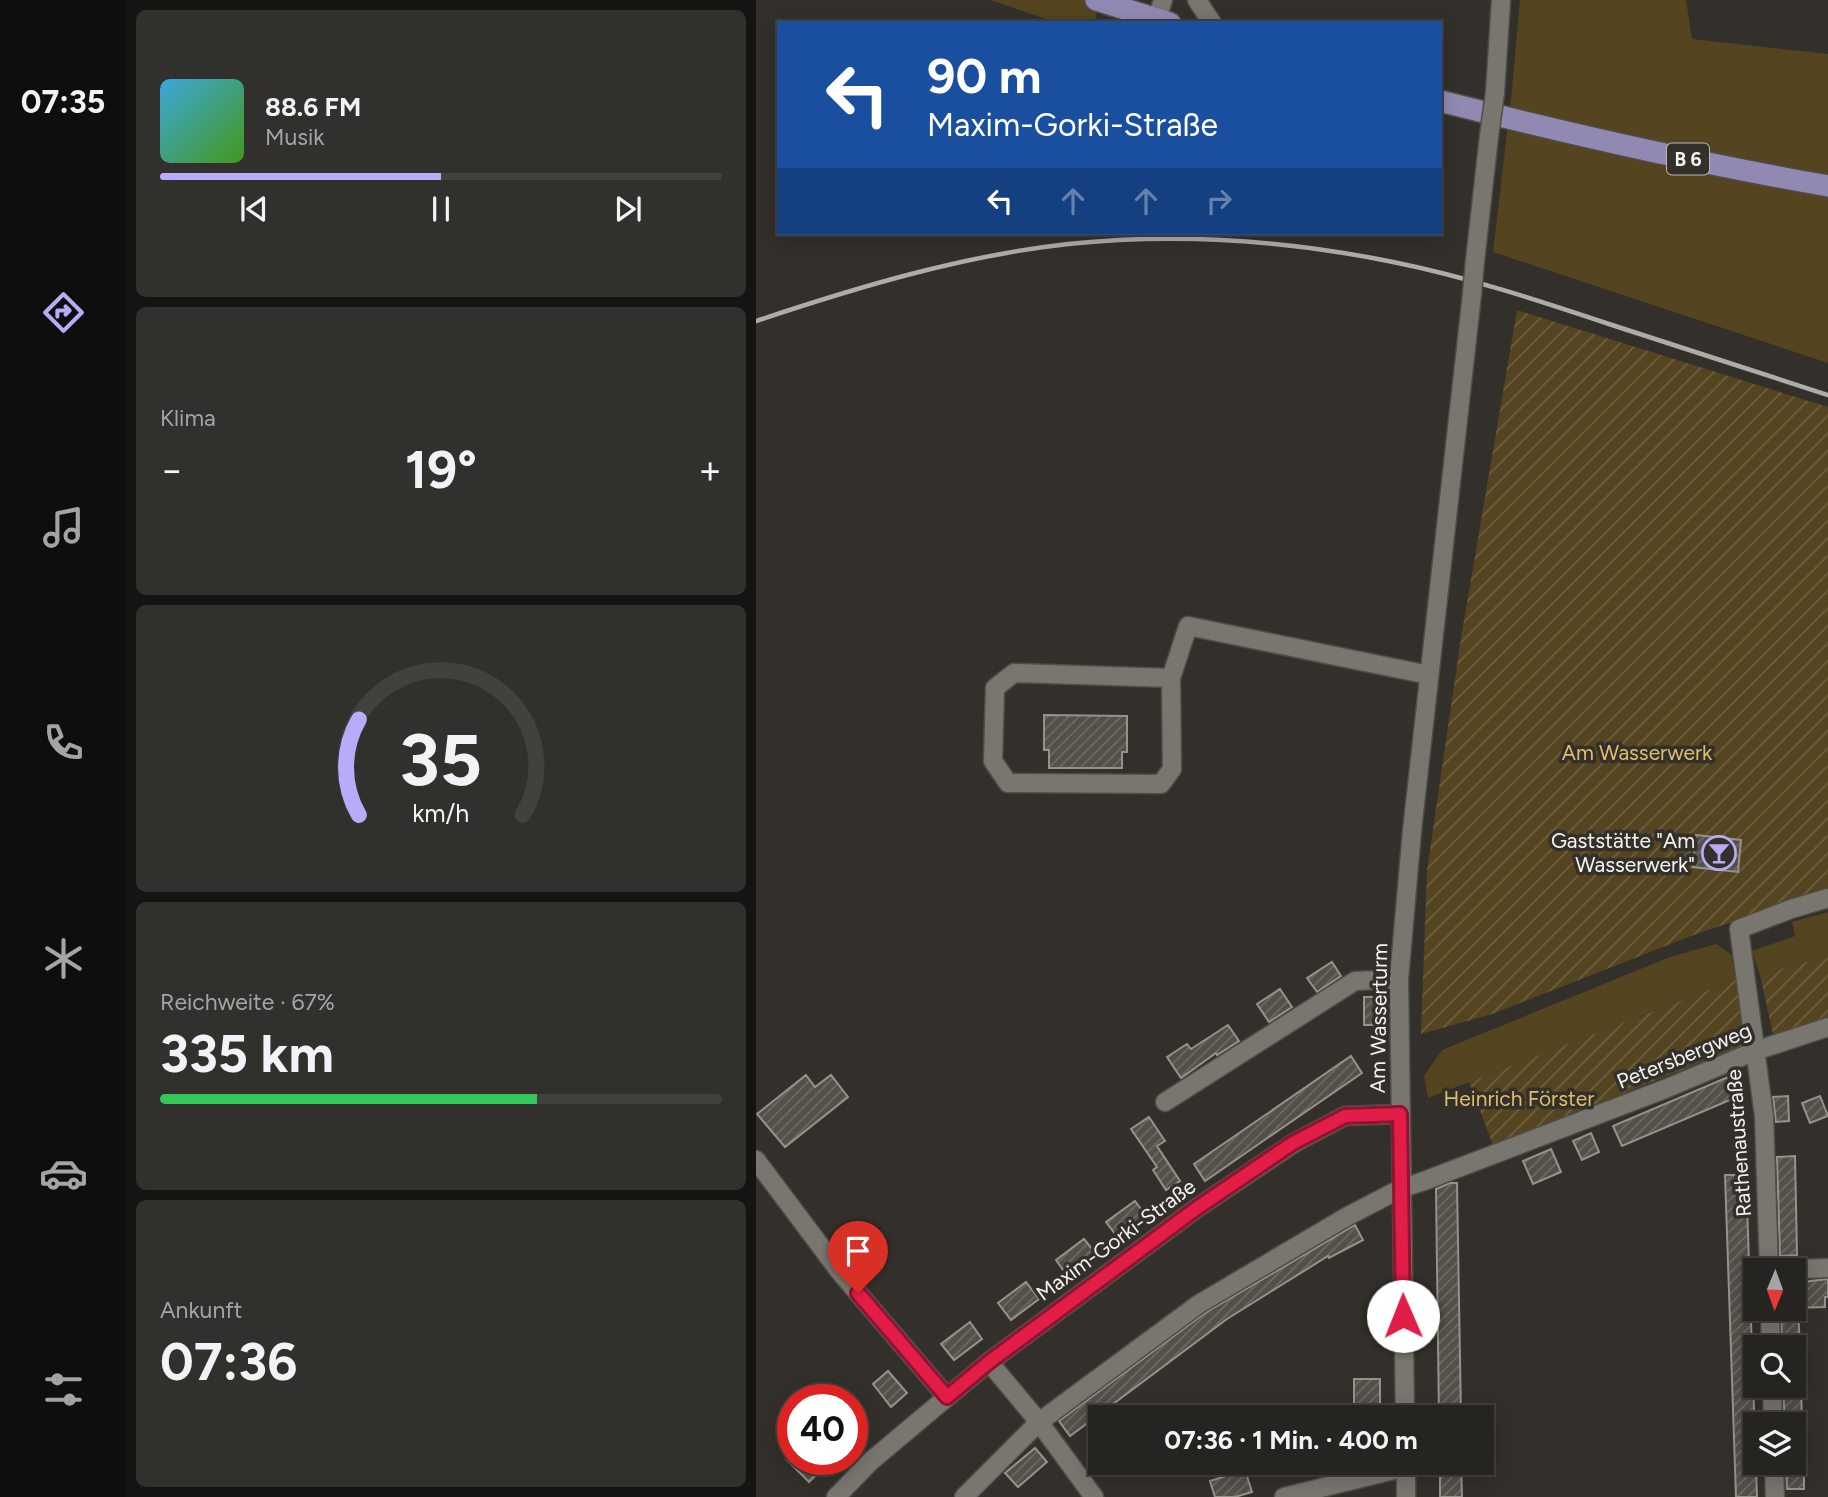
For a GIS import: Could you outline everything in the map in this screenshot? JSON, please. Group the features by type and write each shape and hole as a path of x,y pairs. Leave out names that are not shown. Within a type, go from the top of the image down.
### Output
{"main road":[{"path":"1096,0 1163,14"},
{"name":"B 6","path":"1442,102 1548,129 1729,168 1828,186"}],"street":[{"path":"1197,0 1211,21"},
{"name":"Am Wasserturm","path":"1405,1405 1399,979 1412,831 1495,93 1501,0"},
{"path":"1171,678 1014,673 995,688 993,761 1008,783 1161,784 1172,769 1171,678 1188,626 1429,675"},
{"name":"Rathenaustraße","path":"1769,1258 1764,1116 1740,929 1828,898"},
{"path":"1165,1102 1354,981 1399,979"},
{"name":"Petersbergweg","path":"1400,1189 1588,1119 1755,1051 1828,1027"},
{"name":"Maxim-Gorki-Straße","path":"836,1497 871,1461 989,1362 1197,1208 1293,1143 1345,1116 1400,1114"},
{"path":"756,1160 840,1272 947,1397"},
{"path":"964,1497 1039,1422 1199,1304 1348,1216 1400,1189"},
{"path":"1806,1269 1828,1268"},
{"path":"989,1362 1039,1422 1094,1497"},
{"path":"1284,1497 1368,1475"},
{"path":"1406,1475 1406,1497"},
{"path":"1774,1475 1775,1497"}],"green space":[{"path":"991,0 1099,0 1095,21 1051,21"},
{"path":"1520,0 1686,0 1692,39 1828,54 1828,363 1493,252"},
{"name":"Am Wasserwerk","path":"1517,310 1828,407 1828,889 1691,936 1492,1014 1421,1034 1427,870 1461,638"},
{"path":"1828,912 1828,956 1760,975 1752,951 1795,936 1792,922"},
{"path":"1716,944 1731,954 1737,979 1428,1098 1424,1076 1442,1050 1670,957"},
{"path":"1828,956 1828,1017 1773,1035 1760,975"},
{"name":"Heinrich Förster","path":"1737,979 1745,1045 1493,1145 1469,1082"}],"building":[{"path":"1044,715 1127,716 1127,752 1122,752 1122,768 1049,768 1049,750 1044,750"},
{"path":"1696,835 1741,840 1738,872 1693,867"},
{"path":"1332,962 1341,976 1317,992 1307,978"},
{"path":"1280,989 1292,1007 1269,1022 1257,1004"},
{"path":"1364,997 1379,997 1379,1025 1364,1025"},
{"path":"1228,1025 1239,1041 1217,1055 1216,1053 1181,1078 1167,1057 1187,1044 1191,1049"},
{"path":"1351,1056 1362,1073 1205,1181 1194,1164"},
{"path":"1735,1074 1744,1094 1622,1146 1613,1126"},
{"path":"806,1075 815,1087 831,1075 848,1097 785,1147 757,1114"},
{"path":"1788,1096 1789,1121 1776,1122 1773,1097"},
{"path":"1820,1096 1828,1116 1810,1123 1802,1103"},
{"path":"1149,1117 1165,1141 1157,1146 1180,1181 1166,1190 1153,1170 1157,1167 1131,1129"},
{"path":"1591,1133 1599,1152 1582,1160 1573,1141"},
{"path":"1551,1149 1561,1172 1533,1184 1523,1161"},
{"path":"1795,1156 1797,1255 1780,1256 1777,1157"},
{"path":"1725,1175 1746,1175 1749,1258 1743,1258 1743,1321 1751,1321 1751,1335 1743,1335 1743,1398 1754,1398 1754,1412 1743,1412 1743,1475 1756,1475 1757,1497 1736,1497"},
{"path":"1457,1183 1461,1405 1439,1405 1436,1189"},
{"path":"1135,1201 1147,1217 1119,1239 1106,1222"},
{"path":"1355,1225 1363,1240 1329,1258 1328,1256 1227,1319 1112,1405 1088,1405 1088,1423 1070,1436 1059,1421 1205,1313"},
{"path":"1084,1239 1097,1255 1068,1277 1056,1260"},
{"path":"1828,1279 1825,1307 1806,1308 1806,1282"},
{"path":"1026,1282 1039,1299 1011,1320 998,1303"},
{"path":"1781,1321 1799,1321 1799,1335 1782,1335"},
{"path":"970,1322 982,1339 954,1360 941,1344"},
{"path":"888,1371 907,1393 891,1407 873,1384"},
{"path":"1354,1379 1380,1379 1380,1405 1354,1405"},
{"path":"1784,1398 1801,1398 1802,1412 1784,1412"},
{"path":"1035,1448 1047,1462 1018,1487 1005,1473"},
{"path":"802,1475 816,1475 809,1482"},
{"path":"1229,1475 1247,1475 1252,1492 1235,1497 1215,1497 1210,1481"},
{"path":"1440,1475 1461,1475 1462,1497 1440,1497"},
{"path":"1786,1475 1804,1475 1804,1489 1787,1489"}],"railway":[{"path":"756,321 910,274 1028,249 1149,239 1231,241 1353,254 1449,275 1531,298 1828,395"}],"place":[{"name":"Gaststätte \"Am Wasserwerk\"","path":"1719,853"}],"route":[{"path":"858,1293 947,1397 989,1362 1197,1208 1293,1143 1345,1116 1400,1114 1403,1316"}]}
